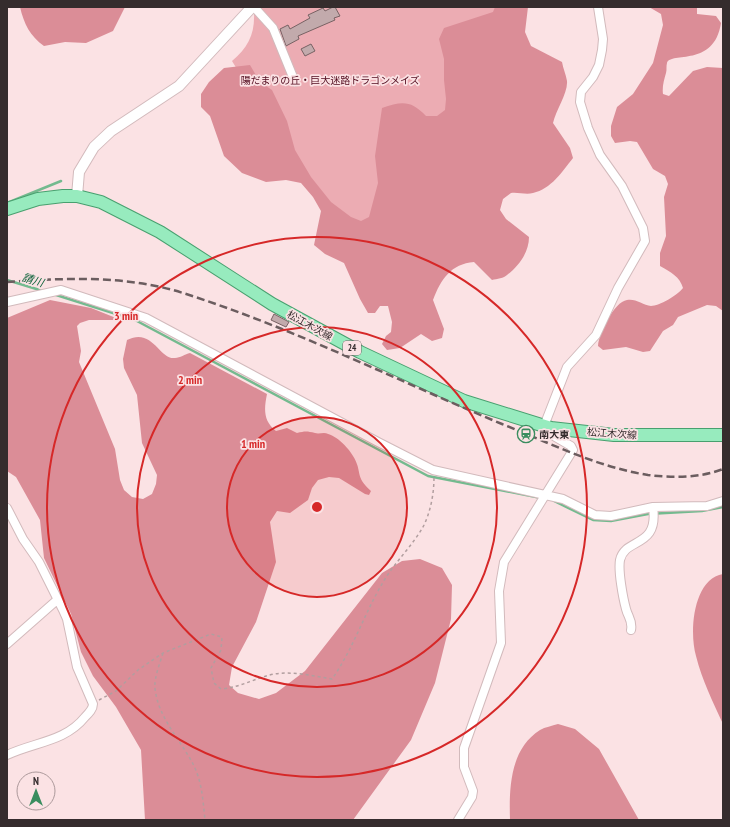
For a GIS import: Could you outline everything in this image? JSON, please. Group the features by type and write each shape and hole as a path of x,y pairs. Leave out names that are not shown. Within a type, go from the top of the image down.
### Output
{"main road":[{"name":"松江木次線","path":"7,209 38,199 63,196 77,196 101,202 160,232 272,304 367,355 464,401 547,427 614,435 723,435"}],"street":[{"path":"77,196 77,181 79,172 94,147 111,131 179,86 253,7 274,28 295,82"},
{"path":"458,820 472,797 473,791 464,766 464,748 501,643 499,591 504,562 513,544 573,449 552,435 547,427 567,367 596,335 618,288 645,240 643,228 622,186 600,155 588,128 580,102 581,92 599,65 602,50 603,39 598,7"},
{"path":"7,302 61,290 146,318 371,439 433,470 544,497 563,498 595,515 611,516 707,506 723,501"},
{"path":"7,508 23,539 39,562 67,619 77,667 93,704 93,707 82,721 61,737 31,745 7,755"},
{"path":"631,630 632,623 626,609 620,561 627,550 648,536 653,526 654,511"},
{"path":"7,644 57,600"}],"path":[{"path":"93,704 116,691 138,670 163,653 211,634 222,637 221,650 211,668 214,683 221,689 236,688 273,674 289,673 332,679 343,663 366,612 385,579 424,525 434,488 433,470"},
{"path":"163,653 154,687 158,705 163,716 194,764 202,788 205,820"}],"green space":[{"name":"陽だまりの丘・巨大迷路ドラゴンメイズ","path":"263,7 507,7 461,104 389,205 362,234 303,177 232,61 246,46 252,34 254,13"}],"shaded area":[{"path":"20,7 125,7 113,31 86,43 65,42 44,46 31,34 23,19"},
{"path":"495,7 528,7 525,32 531,46 562,62 567,79 567,86 553,123 570,148 573,158 556,179 545,188 530,194 511,193 503,199 500,210 506,219 529,237 529,243 525,253 516,267 504,277 492,280 474,262 466,263 453,269 443,279 433,300 444,329 442,338 432,341 421,334 400,348 387,350 382,344 386,336 391,332 392,322 388,306 380,306 375,313 368,313 344,263 325,254 314,245 321,211 313,197 301,183 286,180 266,182 242,173 224,156 210,116 201,107 201,94 209,82 224,68 250,65 260,82 272,90 287,121 295,150 311,177 331,202 351,217 361,221 369,217 378,183 375,156 382,108 395,104 406,103 416,107 426,116 437,116 445,110 446,99 444,59 439,39 444,28 493,12"},
{"path":"649,7 697,7 697,14 716,16 721,23 717,37 710,47 702,52 676,58 667,63 663,84 663,94 669,96 693,71 707,67 723,68 723,311 716,306 707,305 678,317 673,325 663,331 650,351 643,352 626,347 603,350 598,346 604,326 612,312 622,302 633,300 654,306 673,297 683,288 682,284 677,278 660,266 660,253 666,236 664,197 668,184 665,176 653,169 637,142 630,141 615,143 611,136 611,126 617,107 633,94 653,63 663,25 661,14"},
{"path":"50,300 91,308 116,318 114,320 89,320 80,323 77,326 81,351 79,362 115,449 120,480 124,490 132,497 143,499 152,494 156,484 157,475 142,443 137,395 124,368 123,359 127,340 136,337 149,341 169,357 177,358 190,353 267,394 265,410 267,419 276,431 287,428 297,433 324,433 337,438 351,452 358,466 360,478 371,491 369,495 365,494 339,478 329,477 318,480 312,488 308,500 290,513 277,511 270,522 276,562 256,622 232,667 229,685 238,693 259,699 276,693 305,671 382,573 402,561 420,559 442,568 452,585 451,619 435,683 411,740 353,820 145,820 141,750 116,707 93,676 81,652 71,614 44,558 40,520 16,477 7,471 7,318"},
{"path":"723,574 723,724 701,674 694,646 693,634 699,596 705,586 713,578"},
{"path":"558,724 575,729 599,749 639,820 510,820 511,782 517,758 530,738 542,729"}],"building":[{"path":"335,7 340,16 334,18 335,20 298,36 299,39 286,46 280,29 288,25 290,29 310,18 308,15 323,8 325,11"},
{"path":"311,44 315,51 305,56 301,49"},
{"path":"274,314 289,322 286,327 271,320"}],"waterway":[{"path":"7,203 61,181"},
{"name":"請川","path":"7,280 43,291"},
{"path":"53,294 135,320 428,476 541,498"},
{"path":"554,501 593,520 611,521 648,514 702,511 723,507"}],"railway":[{"path":"7,282 96,279 140,283 161,287 183,293 264,322 574,454 610,466 648,475 667,477 696,476 723,469"}],"place":[{"name":"南大東","path":"526,434"}]}
